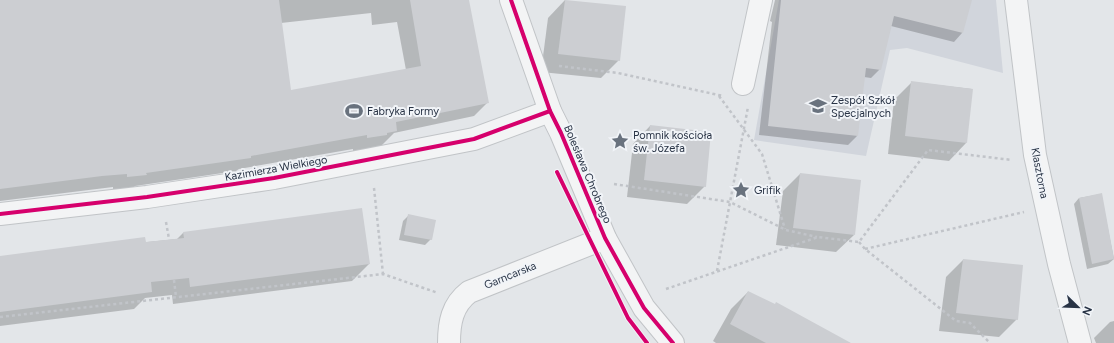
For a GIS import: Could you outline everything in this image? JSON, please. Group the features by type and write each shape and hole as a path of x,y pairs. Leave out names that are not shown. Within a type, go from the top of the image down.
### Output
{"street":[{"name":"Bolesława Chrobrego","path":"511,0 550,111 561,133 605,238 644,308 673,343"},
{"path":"735,90 761,0"},
{"name":"Klasztorna","path":"1016,0 1037,164 1059,264 1080,343"},
{"name":"Kazimierza Wielkiego","path":"0,214 147,197 289,176 474,139 550,111"},
{"name":"Garncarska","path":"449,343 452,313 460,299 469,292 605,238"}],"path":[{"path":"555,66 618,72 719,95 735,90 749,100 716,272"},
{"path":"719,95 762,154 786,230"},
{"path":"859,242 928,150 1037,164"},
{"path":"614,184 730,202 786,230 818,237 859,242 956,321 970,323 990,343"},
{"path":"374,188 383,274"},
{"path":"866,249 1046,207"},
{"path":"166,222 168,239"},
{"path":"666,288 818,237"},
{"path":"0,317 383,274 442,294"},
{"path":"174,280 176,297"}],"shaded area":[{"name":"Zespół Szkół Specjalnych","path":"779,0 996,0 1003,73 907,48 890,50 866,156 754,140"}],"building":[{"path":"0,0 279,0 291,90 421,66 410,0 469,0 489,103 396,122 397,131 387,133 387,135 367,138 367,135 251,156 251,158 146,173 147,175 127,177 127,174 102,176 0,189"},
{"path":"565,0 626,6 620,61 558,54"},
{"name":"Zespół Szkół Specjalnych","path":"781,0 972,0 963,33 894,16 881,70 866,68 858,136 768,126"},
{"path":"911,81 973,89 967,143 905,136"},
{"path":"650,125 711,132 706,187 644,180"},
{"path":"800,173 861,180 855,235 793,228"},
{"path":"1102,193 1114,259 1092,264 1079,198"},
{"path":"362,208 370,264 190,287 189,278 151,282 152,292 0,312 0,256 145,237 146,242 184,238 183,232"},
{"path":"408,214 436,220 432,240 404,235"},
{"path":"963,259 1023,265 1018,320 956,313"},
{"path":"748,291 775,304 776,302 851,343 766,343 730,324"}],"cycle path":[{"path":"511,0 550,111 561,133 605,238 644,308 673,343"},
{"path":"0,214 147,197 274,178 474,139 550,111"},
{"path":"557,172 628,318 647,343"}],"place":[{"name":"Zespół Szkół Specjalnych","path":"818,106"},
{"name":"Fabryka Formy","path":"354,111"},
{"name":"Pomnik kościoła św. Józefa","path":"620,141"},
{"name":"Grifik","path":"741,190"}]}
